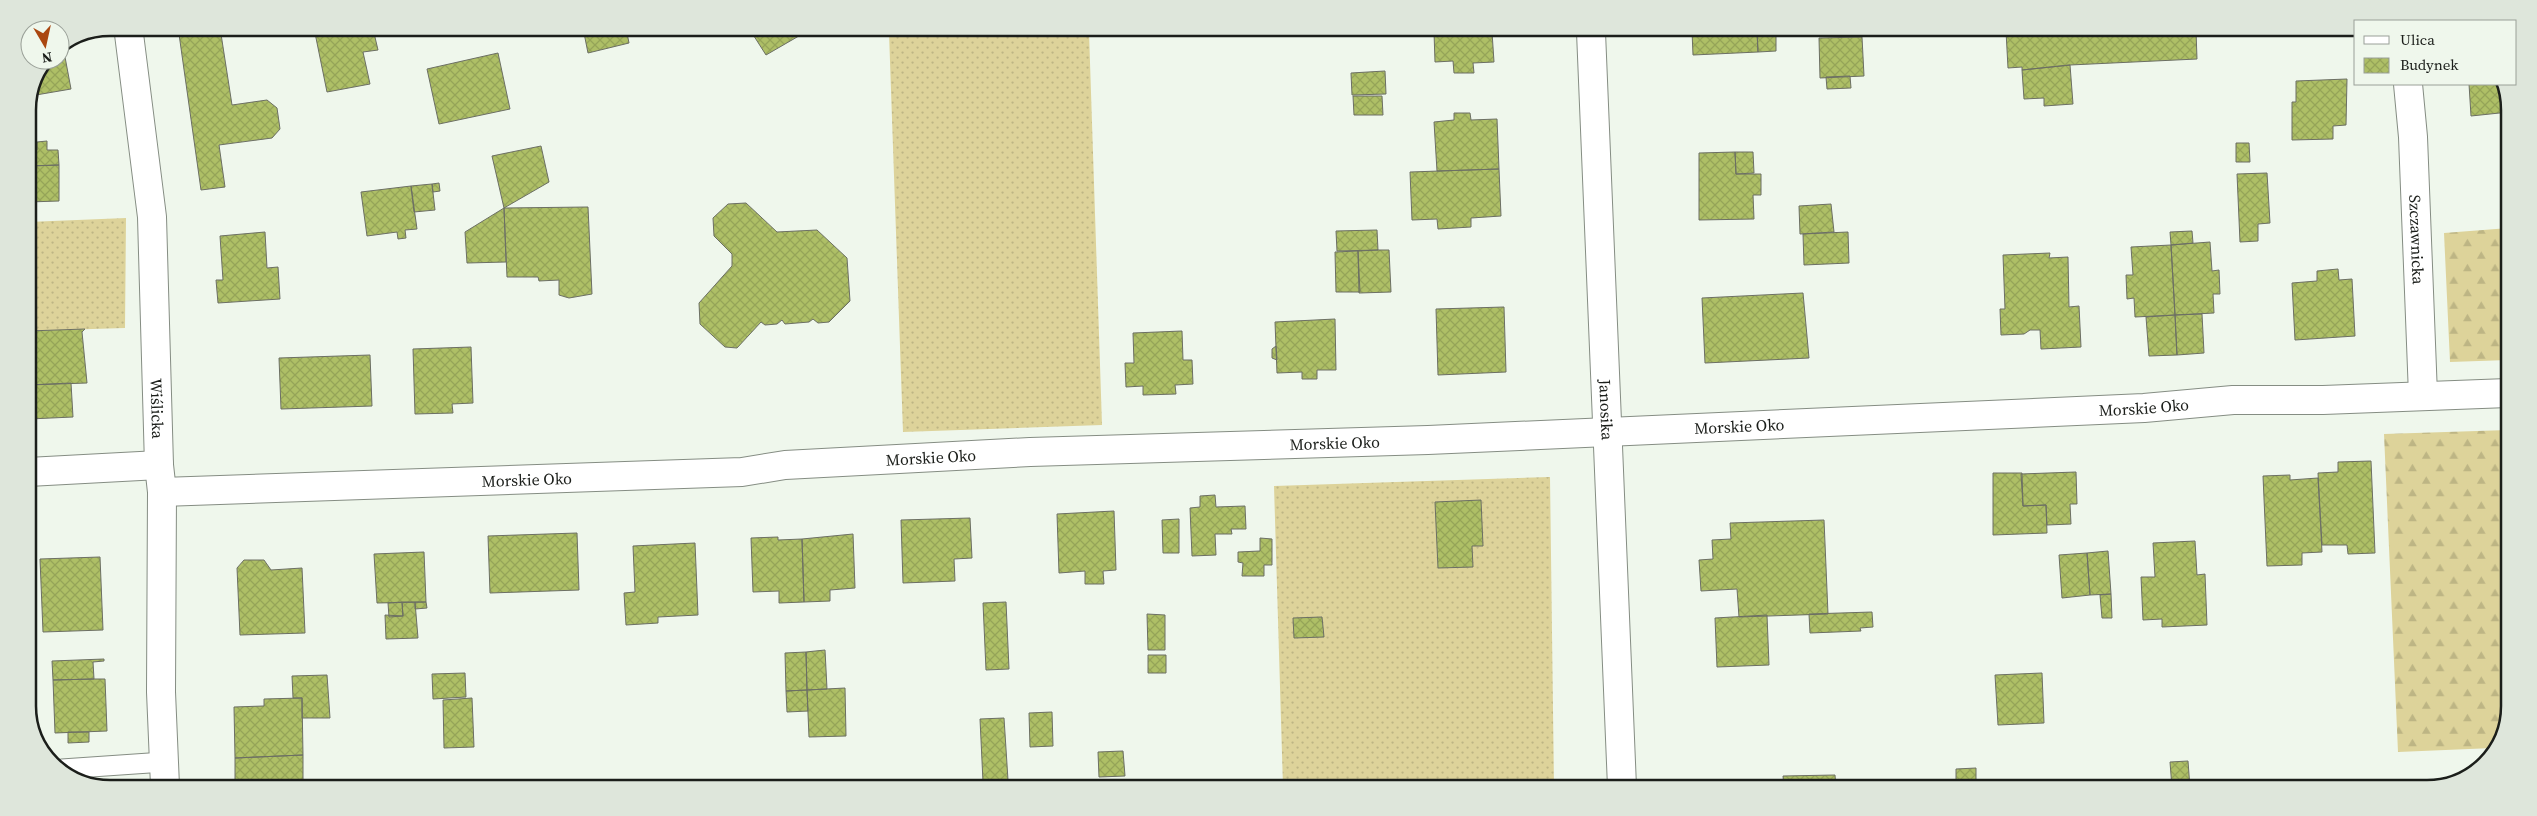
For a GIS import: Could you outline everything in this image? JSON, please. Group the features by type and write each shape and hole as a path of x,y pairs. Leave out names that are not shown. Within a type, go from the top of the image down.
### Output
{"street":[{"name":"Wiślicka","path":"129,36 152,217 160,479 161,692 165,774"},
{"name":"Janosika","path":"1591,36 1622,780"},
{"name":"Szczawnicka","path":"2408,85 2413,137 2423,395"},
{"name":"Morskie Oko","path":"36,472 160,479 742,472 785,465 1030,452 1428,440 2144,408 2233,400 2323,400 2501,393"}],"lane":[{"path":"72,770 165,774"}],"green space":[{"path":"889,36 1089,36 1102,425 903,432"},
{"path":"126,218 125,328 36,331 36,222"},
{"path":"2501,229 2501,360 2450,362 2444,233"},
{"path":"2501,430 2501,705 2498,725 2487,748 2398,752 2384,434"},
{"path":"1550,477 1554,780 1283,780 1274,486"}],"building":[{"path":"179,36 221,36 232,105 267,100 277,108 280,129 272,138 219,145 225,187 201,190"},
{"path":"316,36 375,36 378,50 363,52 370,84 327,92"},
{"path":"585,36 628,36 629,43 588,53"},
{"path":"754,36 799,36 766,55"},
{"path":"1434,36 1492,36 1494,62 1473,63 1474,73 1454,73 1453,61 1435,62"},
{"path":"1692,36 1757,36 1758,52 1693,55"},
{"path":"1757,36 1776,36 1776,51 1758,52"},
{"path":"2006,36 2196,36 2197,59 2070,65 2022,70 2022,67 2008,68"},
{"path":"1862,37 1864,76 1820,78 1819,38"},
{"path":"498,53 510,109 439,124 427,69"},
{"path":"2070,65 2073,104 2044,106 2044,98 2024,99 2022,70"},
{"path":"48,70 67,70 71,89 38,95"},
{"path":"1385,71 1386,94 1352,95 1351,73"},
{"path":"1850,76 1851,88 1827,89 1826,77"},
{"path":"2347,79 2346,125 2333,126 2333,139 2292,140 2292,102 2296,102 2296,81"},
{"path":"2469,85 2496,85 2501,113 2471,116"},
{"path":"1353,96 1382,96 1383,115 1354,115"},
{"path":"1454,113 1470,113 1471,120 1497,119 1499,169 1437,171 1434,122 1454,120"},
{"path":"47,141 47,150 58,150 59,165 36,166 37,142"},
{"path":"2236,143 2249,143 2250,162 2236,162"},
{"path":"541,146 549,182 504,208 492,156"},
{"path":"1735,152 1736,174 1761,174 1761,195 1753,195 1754,219 1699,220 1699,153"},
{"path":"1735,152 1753,152 1754,173 1736,174"},
{"path":"59,165 59,201 36,202 36,166"},
{"path":"1499,169 1501,216 1471,218 1471,227 1438,229 1437,219 1412,220 1410,172"},
{"path":"2267,173 2270,223 2258,224 2258,241 2240,242 2237,174"},
{"path":"439,183 440,191 433,192 432,184"},
{"path":"432,184 435,210 414,212 411,186"},
{"path":"411,186 417,229 405,230 406,238 398,239 397,232 367,236 361,192"},
{"path":"746,203 777,232 817,230 847,258 850,301 829,322 818,323 813,319 809,322 785,324 782,320 777,324 765,325 761,322 737,348 725,347 700,324 699,303 732,266 732,254 714,236 713,218 728,204"},
{"path":"1831,204 1834,232 1800,234 1799,206"},
{"path":"588,207 592,294 569,298 559,295 559,280 539,281 538,277 507,277 504,208"},
{"path":"504,208 506,262 467,263 465,232"},
{"path":"1377,230 1378,250 1337,251 1336,231"},
{"path":"2192,231 2193,243 2171,245 2170,232"},
{"path":"265,232 267,268 278,267 280,299 218,303 216,280 223,280 220,236"},
{"path":"1848,232 1849,263 1804,265 1803,234"},
{"path":"2210,242 2212,271 2219,270 2220,294 2213,294 2214,313 2175,315 2171,245"},
{"path":"2171,245 2175,315 2135,317 2134,298 2127,299 2126,275 2133,275 2131,247"},
{"path":"1389,250 1391,292 1359,293 1358,251"},
{"path":"1358,251 1360,292 1336,292 1335,252"},
{"path":"2050,253 2049,258 2068,257 2069,307 2079,306 2081,347 2041,349 2040,330 2030,330 2024,334 2001,335 2000,309 2005,309 2003,255"},
{"path":"2338,269 2339,280 2352,279 2355,336 2295,340 2292,283 2317,281 2317,271"},
{"path":"1803,293 1809,358 1705,363 1702,298"},
{"path":"1504,307 1506,372 1438,375 1436,309"},
{"path":"2202,314 2204,353 2177,355 2175,315"},
{"path":"2175,315 2177,355 2149,356 2146,317"},
{"path":"1335,319 1336,370 1317,370 1317,379 1302,379 1302,372 1277,373 1275,322"},
{"path":"85,329 82,332 87,383 36,385 36,331"},
{"path":"1182,331 1183,360 1192,360 1193,384 1175,385 1176,394 1143,395 1143,386 1126,387 1125,363 1134,363 1133,333"},
{"path":"1276,346 1277,360 1272,358 1272,349"},
{"path":"471,347 473,403 452,404 453,413 415,414 413,349"},
{"path":"370,355 372,406 281,409 279,358"},
{"path":"71,383 73,417 36,419 36,385"},
{"path":"2371,461 2375,553 2348,554 2347,545 2322,545 2318,473 2338,472 2338,462"},
{"path":"2076,472 2077,504 2070,504 2071,524 2047,525 2046,505 2023,506 2021,474"},
{"path":"1993,473 2022,473 2023,506 2046,505 2047,533 1993,535"},
{"path":"2290,475 2290,480 2318,478 2322,552 2302,553 2302,565 2267,566 2263,476"},
{"path":"1215,495 1216,507 1245,506 1246,529 1231,529 1232,534 1215,534 1216,555 1192,556 1190,508 1200,507 1200,496"},
{"path":"1481,500 1483,546 1472,546 1473,567 1438,568 1435,502"},
{"path":"1114,511 1116,570 1103,571 1104,584 1085,584 1085,571 1059,573 1057,514"},
{"path":"970,518 972,558 954,559 955,581 903,583 901,520"},
{"path":"1179,519 1179,553 1163,553 1162,520"},
{"path":"1824,520 1828,614 1739,617 1737,589 1701,591 1699,560 1713,559 1712,540 1731,539 1730,523"},
{"path":"577,533 579,590 490,593 488,536"},
{"path":"853,534 855,588 830,590 830,601 804,602 802,539"},
{"path":"778,537 778,540 802,539 804,602 779,603 779,591 753,592 751,538"},
{"path":"1260,538 1272,539 1272,565 1264,565 1264,576 1242,576 1243,563 1238,562 1238,552 1260,551"},
{"path":"2195,541 2197,575 2205,574 2207,625 2162,627 2162,619 2143,620 2141,577 2155,577 2153,543"},
{"path":"695,543 698,615 658,617 658,623 626,625 624,593 635,592 633,546"},
{"path":"2108,551 2111,594 2090,595 2087,553"},
{"path":"424,552 426,602 377,603 374,554"},
{"path":"2087,553 2090,595 2062,598 2059,555"},
{"path":"100,557 103,630 43,632 40,559"},
{"path":"244,560 264,560 271,570 302,568 305,633 240,635 237,568"},
{"path":"2111,594 2112,618 2102,618 2100,595"},
{"path":"402,602 415,602 418,638 386,639 385,615 403,616"},
{"path":"402,602 403,616 389,617 388,603"},
{"path":"415,602 426,602 427,608 415,609"},
{"path":"1006,602 1009,669 986,670 983,603"},
{"path":"1872,612 1873,627 1860,628 1861,631 1810,633 1809,614"},
{"path":"1147,614 1165,615 1165,650 1148,650"},
{"path":"1767,615 1769,665 1717,667 1715,618"},
{"path":"1322,617 1324,637 1294,638 1293,618"},
{"path":"825,650 827,689 807,690 806,652"},
{"path":"806,652 807,690 786,691 785,653"},
{"path":"1148,655 1166,655 1166,673 1148,673"},
{"path":"104,659 104,661 93,662 94,679 53,680 52,661"},
{"path":"465,673 466,697 433,699 432,674"},
{"path":"2042,673 2044,723 1998,725 1995,675"},
{"path":"327,675 330,718 302,718 302,698 293,698 292,676"},
{"path":"105,679 107,731 55,733 53,680"},
{"path":"845,688 846,736 809,737 807,690"},
{"path":"807,690 808,711 787,712 786,691"},
{"path":"302,698 303,755 235,758 234,707 264,706 264,699"},
{"path":"472,698 474,747 444,748 443,700"},
{"path":"1052,712 1053,746 1030,747 1029,713"},
{"path":"1004,718 1008,780 983,780 980,719"},
{"path":"68,732 89,732 89,742 68,743"},
{"path":"1123,751 1125,776 1099,777 1098,752"},
{"path":"303,755 303,780 235,780 235,758"},
{"path":"2188,761 2189,780 2171,780 2170,762"},
{"path":"1976,768 1976,780 1956,780 1956,769"},
{"path":"1835,775 1835,780 1783,780 1783,776"}]}
